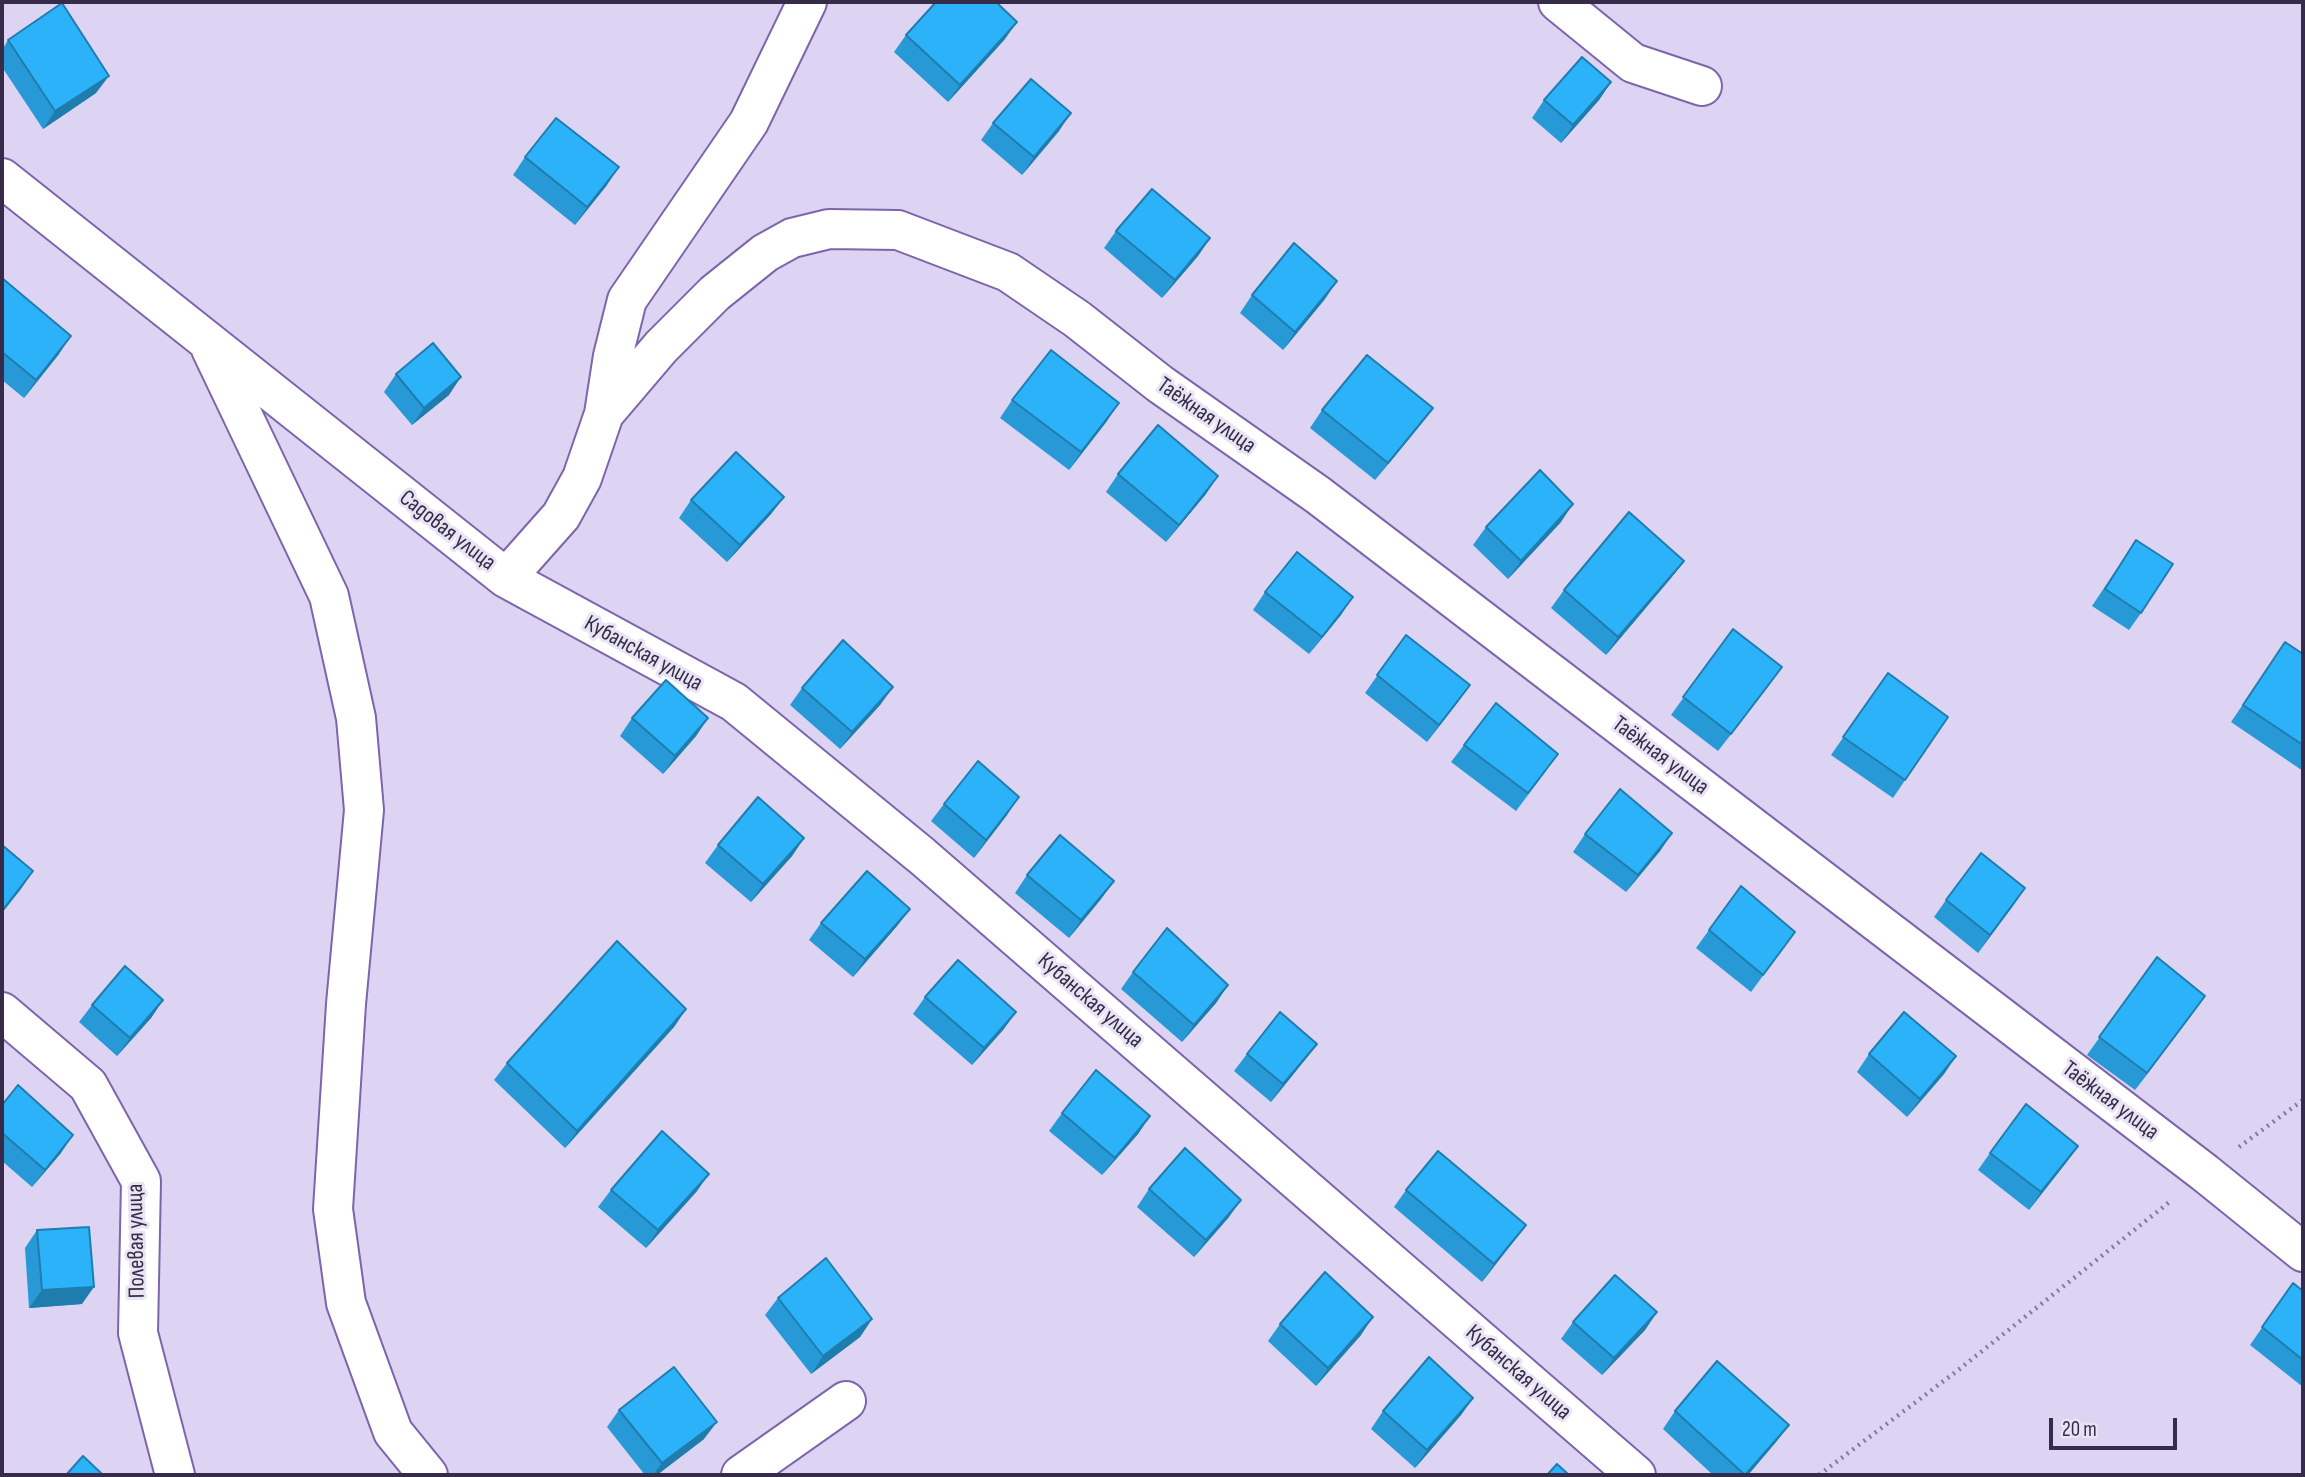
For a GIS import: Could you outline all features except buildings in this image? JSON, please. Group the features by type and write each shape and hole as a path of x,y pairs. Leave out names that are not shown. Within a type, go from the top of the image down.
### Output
{"street":[{"name":"Садовая улица","path":"2,178 506,578 562,516 582,478 604,414 613,356 627,300 749,122 807,2"},
{"path":"1558,2 1633,63 1702,86"},
{"name":"Таёжная улица","path":"604,414 661,347 715,293 765,253 792,237 829,229 898,230 1007,272 1077,319 1160,384 1318,495 2205,1173 2303,1252"},
{"path":"207,341 329,596 356,718 365,810 346,1004 333,1209 346,1303 393,1432 428,1475"},
{"name":"Кубанская улица","path":"506,578 734,702 922,856 1636,1475"},
{"name":"Полевая улица","path":"2,1012 88,1085 141,1181 138,1333 175,1475"},
{"path":"741,1475 846,1401"}],"path":[{"path":"1819,1475 1957,1371 2205,1173 2303,1100"}]}
